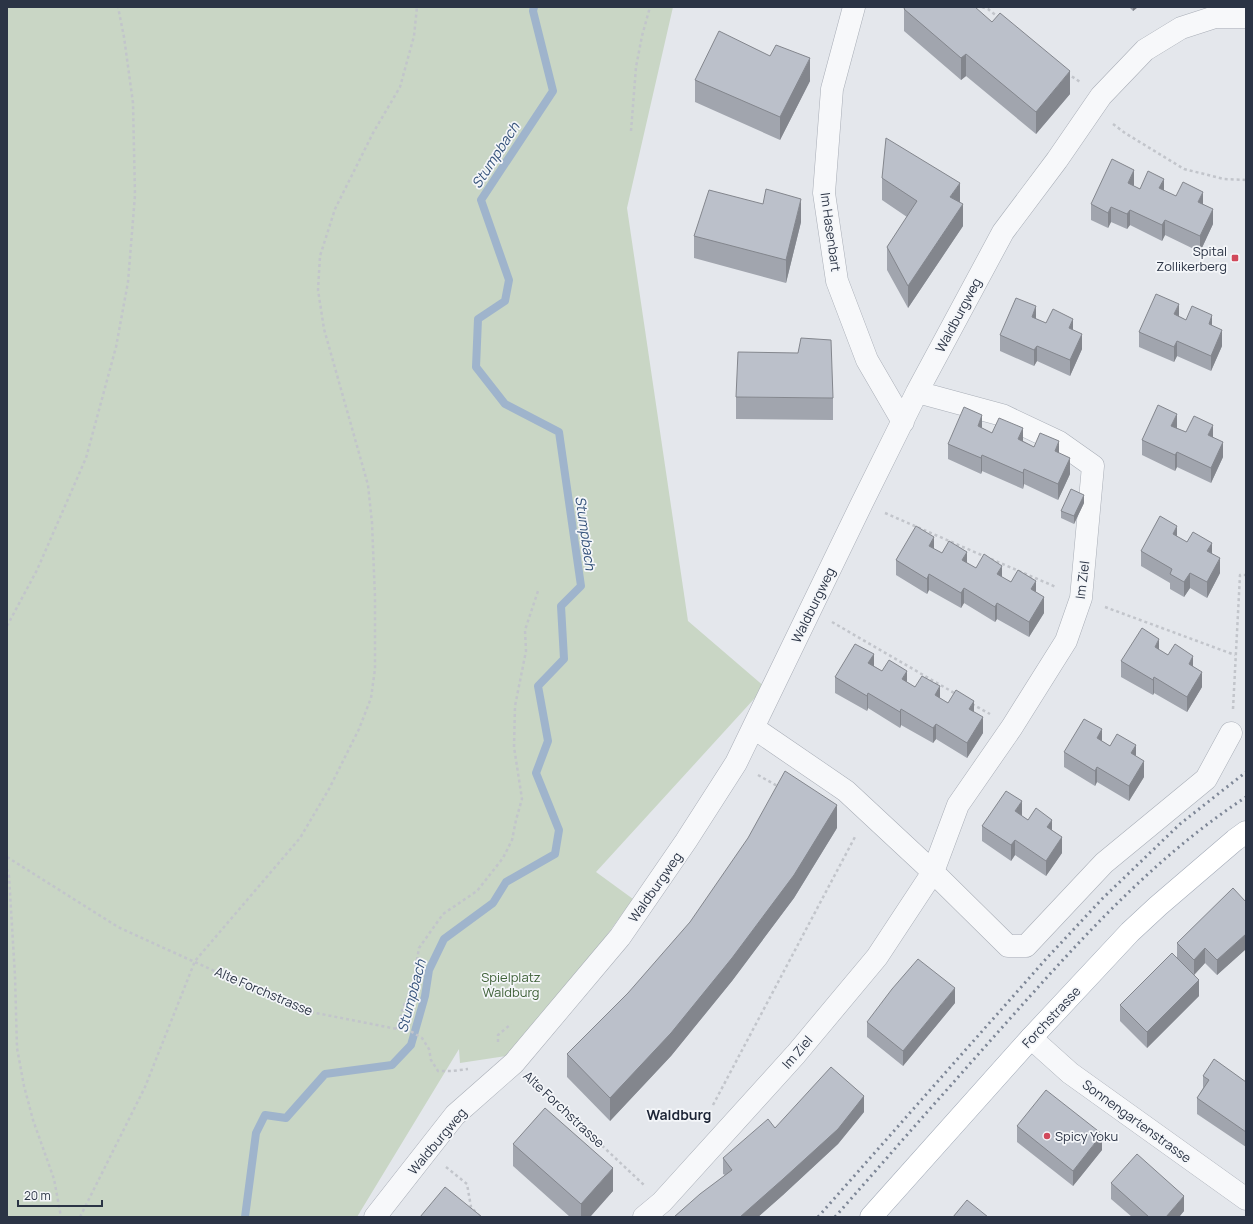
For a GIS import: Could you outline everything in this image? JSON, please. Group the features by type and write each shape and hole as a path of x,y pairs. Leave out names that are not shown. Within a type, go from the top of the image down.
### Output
{"main road":[{"name":"Forchstrasse","path":"870,1217 1031,1038 1130,932 1164,901 1246,832"}],"street":[{"name":"Im Hasenbart","path":"854,7 832,89 824,193 837,281 866,360 903,422"},
{"path":"1246,14 1246,31"},
{"name":"Waldburgweg","path":"375,1217 455,1116 514,1063 620,937 686,842 736,763 917,392 1003,232 1057,160 1101,96 1145,50 1181,28 1215,18 1246,17"},
{"name":"Im Ziel","path":"644,1217 662,1202 796,1054 877,957 934,872 958,805 1012,727 1066,641 1081,598 1093,466 1059,442 1002,415 917,392"},
{"path":"754,728 846,791 934,872 1008,946 1026,946 1104,863 1206,779 1231,733"},
{"name":"Sonnengartenstrasse","path":"1031,1038 1070,1074 1246,1199"}],"path":[{"path":"7,626 37,570 86,458 116,347 128,282 135,195 133,103 124,37 118,7"},
{"path":"80,1217 145,1086 196,961 300,838 329,789 360,729 371,698 375,669 375,597 372,523 368,485 324,329 318,290 320,256 335,209 372,133 400,88 414,36 417,7"},
{"path":"631,131 636,67 642,36 650,7"},
{"path":"982,7 988,9 1000,19"},
{"path":"1066,72 1101,96"},
{"path":"1110,121 1125,133 1184,169 1224,179 1246,180"},
{"path":"862,503 1081,598 1235,655"},
{"path":"1231,733 1240,575 1246,575"},
{"path":"397,1029 403,1008 413,983 419,948 443,914 477,891 503,858 512,840 522,799 514,747 515,706 526,651 525,630 538,591"},
{"path":"811,610 958,696"},
{"path":"971,703 1012,727"},
{"path":"736,763 784,789"},
{"path":"710,1111 858,831"},
{"name":"Alte Forchstrasse","path":"7,857 118,927 196,961 269,996 306,1011 412,1032 422,1038 429,1049 431,1060 438,1071 452,1071 470,1068"},
{"path":"7,869 9,876 15,968 17,1048 24,1086 33,1120 54,1178 61,1217"},
{"name":"Alte Forchstrasse","path":"514,1063 662,1202"},
{"path":"426,1152 467,1184 471,1207 480,1217"}],"green space":[{"name":"Spielplatz Waldburg","path":"7,7 673,7 627,208 688,621 765,687 596,872 633,899 575,979 506,1056 460,1063 459,1049 357,1217 7,1217"}],"building":[{"path":"905,7 975,7 992,22 1000,13 1070,71 1036,112 966,54 961,58 904,9"},
{"path":"719,31 770,56 776,45 810,58 780,117 695,80"},
{"path":"886,138 960,183 950,197 963,204 908,286 887,247 917,201 882,178"},
{"path":"1112,159 1134,170 1128,183 1140,189 1148,171 1164,179 1159,188 1176,196 1183,182 1203,192 1198,202 1213,209 1200,236 1165,220 1162,225 1130,210 1127,214 1111,207 1108,213 1091,204"},
{"path":"766,189 801,199 786,260 694,236 709,190 763,204"},
{"path":"1156,294 1179,304 1174,314 1186,320 1192,306 1212,315 1209,324 1222,330 1211,356 1177,341 1174,347 1139,332"},
{"path":"1016,298 1036,306 1032,317 1046,323 1053,309 1073,319 1069,328 1082,334 1070,360 1037,346 1034,350 1000,335"},
{"path":"801,338 831,340 833,398 736,397 738,352 798,353"},
{"path":"1158,405 1177,414 1171,426 1186,432 1194,416 1213,425 1208,435 1223,442 1211,468 1177,452 1175,455 1142,440"},
{"path":"964,407 982,415 978,426 992,433 999,418 1023,428 1018,439 1034,447 1040,433 1059,441 1055,451 1070,458 1058,484 1024,469 1023,473 982,455 981,458 948,444"},
{"path":"1071,489 1084,495 1074,516 1061,511"},
{"path":"1160,516 1177,526 1173,534 1187,542 1193,532 1212,543 1207,551 1220,558 1207,582 1190,573 1184,582 1170,574 1172,569 1141,551"},
{"path":"916,526 934,537 929,546 942,553 949,541 967,552 962,560 976,568 984,554 1002,566 997,574 1011,582 1018,570 1036,581 1031,589 1044,597 1029,622 997,603 995,607 964,588 961,593 929,574 927,579 896,560"},
{"path":"1142,628 1159,639 1155,647 1168,655 1175,644 1193,656 1189,664 1202,672 1187,697 1154,677 1153,680 1121,661"},
{"path":"855,644 874,654 868,663 882,671 889,660 907,671 902,679 915,687 922,676 940,686 935,695 948,703 956,690 974,701 969,709 983,717 967,743 936,724 933,728 901,709 900,712 868,693 867,696 835,677"},
{"path":"1084,719 1102,729 1097,738 1110,746 1117,734 1136,745 1131,753 1144,761 1129,786 1097,767 1095,771 1064,752"},
{"path":"785,771 837,805 794,875 732,958 671,1033 610,1098 567,1054 628,993 690,922 748,838"},
{"path":"1006,791 1022,801 1015,811 1028,820 1036,808 1052,820 1047,827 1062,837 1046,861 1015,840 1011,845 982,826"},
{"path":"1233,888 1246,902 1246,934 1217,960 1205,948 1194,960 1177,943"},
{"path":"1172,953 1199,980 1147,1032 1120,1005"},
{"path":"918,959 955,988 903,1051 867,1022 892,989"},
{"path":"1214,1059 1246,1082 1246,1132 1197,1098 1209,1080 1203,1076"},
{"path":"831,1067 864,1096 838,1129 740,1217 674,1217 700,1194 732,1170 723,1158 768,1119 775,1128"},
{"path":"1046,1090 1102,1134 1073,1171 1017,1126"},
{"path":"545,1108 613,1168 581,1204 513,1144"},
{"path":"1137,1154 1184,1196 1166,1217 1149,1217 1111,1183"},
{"path":"445,1187 482,1217 420,1217"},
{"path":"967,1200 988,1217 953,1217"}],"waterway":[{"name":"Stumpbach","path":"245,1217 256,1133 265,1115 286,1118 325,1074 392,1065 411,1045 425,996 429,970 444,939 493,903 506,882 555,854 559,830 536,773 548,741 538,686 564,659 561,606 581,586 559,432 505,404 476,367 478,319 505,301 509,280 481,200 553,91 533,11 534,7"}],"railway":[{"path":"818,1217 1045,960 1103,898 1180,824 1246,772"},
{"path":"835,1217 1007,1022 1090,931 1149,873 1180,846 1246,797"}],"place":[{"name":"Spital Zollikerberg","path":"1235,258"},
{"name":"Spicy Yoku","path":"1047,1136"}],"district":[{"name":"Waldburg","path":"679,1114"}]}
